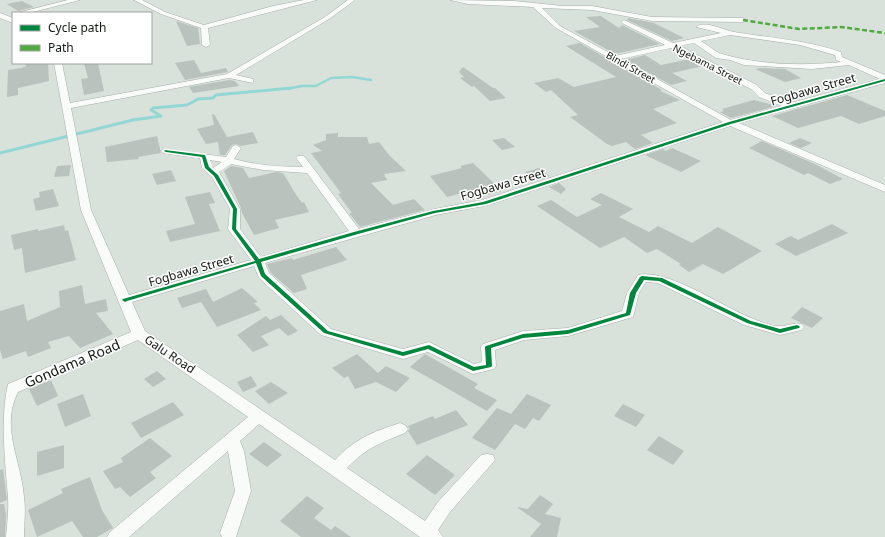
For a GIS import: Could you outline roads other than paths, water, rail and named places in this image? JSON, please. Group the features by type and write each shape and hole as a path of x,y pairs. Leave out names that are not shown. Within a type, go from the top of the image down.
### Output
{"street":[{"path":"24,12 77,0"},
{"path":"137,0 162,13 204,27 273,8 314,0"},
{"path":"66,106 229,76 246,68 327,18 352,0"},
{"path":"453,0 563,8 592,8 652,19 672,26 713,27 730,33 781,40 826,49 838,54 839,58 885,79"},
{"name":"Bindi Street","path":"535,5 558,26 730,123 885,189"},
{"path":"2,16 12,15"},
{"path":"2,16 12,21"},
{"path":"652,19 743,20"},
{"name":"Ngebama Street","path":"624,22 754,87 762,95 790,106"},
{"path":"204,27 206,45"},
{"path":"616,58 730,33"},
{"path":"698,39 697,42 719,56 732,58 744,63 812,67 850,63"},
{"name":"Galu Road","path":"58,64 86,210 126,300 139,334 430,535"},
{"path":"229,76 250,81"},
{"name":"Fogbawa Street","path":"126,300 356,233 435,212 484,202 730,123 885,79"},
{"path":"212,172 228,160 236,148"},
{"path":"166,151 205,157 220,157 228,160 288,170 310,170"},
{"path":"205,157 207,168 216,175 235,209 234,229 258,261 263,275 326,332 402,354 429,346 473,369 489,366 488,347 523,336 568,332 628,314 633,293 642,278 660,278 749,322 780,331 797,327"},
{"path":"301,158 356,233"},
{"name":"Gondama Road","path":"15,537 16,497 2,423 6,402 13,388 139,334"},
{"path":"116,537 259,416"},
{"path":"336,469 354,450 371,440 400,429"},
{"path":"229,533 243,491 236,450 231,439"},
{"path":"430,535 444,507 487,460"}],"waterway":[{"path":"286,89 302,86 316,86 331,78 352,77 371,80"},
{"path":"0,153 133,120 161,116 151,110 153,108 187,105 198,99 213,98 216,95 291,88"}]}
